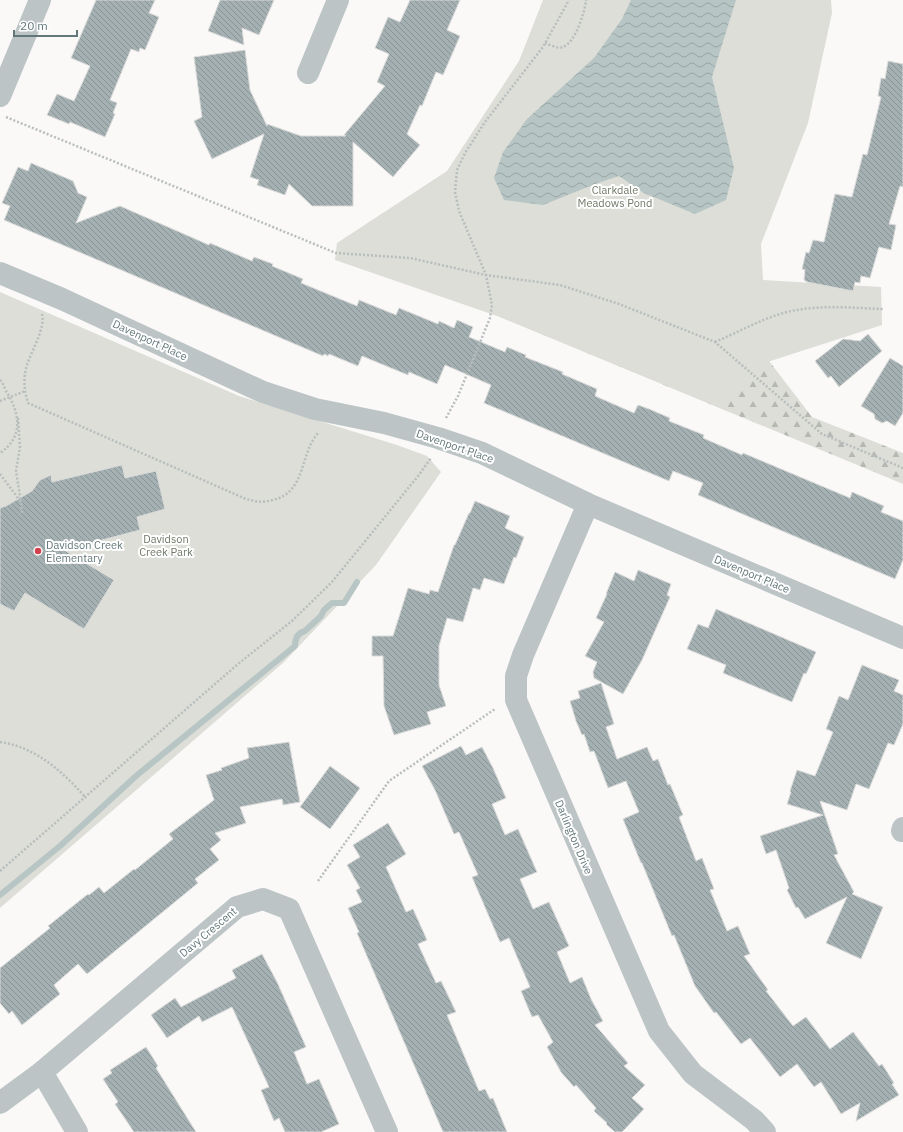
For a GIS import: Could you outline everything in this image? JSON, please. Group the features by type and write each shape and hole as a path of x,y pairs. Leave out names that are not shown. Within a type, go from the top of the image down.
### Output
{"street":[{"path":"0,96 40,0"},
{"path":"308,73 338,0"},
{"name":"Davenport Place","path":"0,273 62,299 263,392 315,409 384,423 438,438 482,453 588,504 903,638"},
{"name":"Darlington Drive","path":"588,504 523,655 516,676 516,700 659,1032 693,1074 754,1120 764,1132"},
{"name":"Davy Crescent","path":"0,1103 42,1072 237,907 263,899 289,909 387,1132"},
{"path":"42,1072 77,1132"}],"path":[{"path":"0,871 86,798 238,664 293,620 332,582 425,467 431,457 443,423 458,396 490,318 492,305 486,275 459,211 455,192 457,170 465,153 485,122 545,43 569,0"},
{"path":"545,43 560,48 567,45 581,21 586,0"},
{"path":"0,114 336,253 410,258 486,275 560,285 619,304 715,342 822,434 903,468"},
{"path":"715,342 778,314 796,310 814,308 883,309"},
{"path":"40,312 43,316 42,324 26,366 24,378 28,403 246,499 260,503 280,498 295,487 313,438 324,427"},
{"path":"0,380 10,397 18,418 20,447 16,471 22,514"},
{"path":"0,401 25,391"},
{"path":"0,453 15,438 18,418"},
{"path":"0,474 21,502"},
{"path":"318,880 389,781 495,709"},
{"path":"0,742 12,744 50,762 68,778 86,798"}],"green space":[{"name":"Clarkdale Meadows Pond","path":"543,0 831,0 832,13 808,123 761,244 763,280 881,287 882,325 761,364 723,409 500,317 335,260 337,243 447,171 519,61"},
{"name":"Davidson Creek Park","path":"0,292 239,396 397,445 427,456 441,472 376,565 283,663 0,908"},
{"path":"500,317 737,319 812,417 903,453 903,484"}],"water":[{"path":"631,0 736,0 712,77 734,168 726,200 695,214 644,193 619,176 543,205 504,200 494,178 503,152 527,119 594,58 622,19"}],"building":[{"path":"96,0 155,0 149,13 159,17 145,50 140,48 139,52 131,49 110,100 117,103 113,113 115,114 105,137 70,122 69,124 47,115 57,94 74,101 90,66 71,58"},
{"path":"220,0 274,0 259,35 242,28 244,45 208,31"},
{"path":"410,0 460,0 447,30 460,36 443,75 436,72 422,106 420,105 407,134 420,145 393,177 353,142 353,206 312,206 289,184 285,195 257,185 259,180 250,177 264,134 212,159 194,121 202,117 194,57 245,50 250,90 267,126 267,124 301,136 346,136 344,135 385,86 377,82 389,54 375,48 388,17 400,22"},
{"path":"888,61 903,64 903,187 900,186 889,224 896,225 891,250 879,247 870,278 861,276 860,283 855,282 853,291 807,282 804,280 805,270 802,269 806,252 809,253 813,240 824,242 835,194 852,197 863,154 867,155 881,97 878,96 881,78 885,79"},
{"path":"31,163 73,181 78,193 87,197 76,223 120,206 209,245 210,243 252,261 254,257 273,264 272,266 303,279 301,283 357,306 359,300 396,315 399,308 438,324 439,321 454,328 457,320 473,327 469,337 505,352 507,347 526,355 525,357 563,372 562,374 597,389 595,396 634,413 638,405 649,409 670,418 669,421 704,435 703,438 742,455 743,453 850,498 852,492 884,506 881,512 903,521 903,560 895,579 698,495 703,483 673,471 669,481 484,403 491,385 445,365 437,384 409,372 408,375 362,356 358,366 329,354 328,356 324,354 323,356 4,220 10,206 2,203 18,167 28,171"},
{"path":"868,334 882,351 839,387 831,376 828,378 815,361 843,339 860,341"},
{"path":"890,358 903,366 903,413 895,426 887,421 882,423 875,419 874,414 861,406"},
{"name":"Davidson Creek Elementary","path":"122,465 125,478 156,471 165,509 137,517 140,530 64,550 114,580 84,629 25,593 14,611 0,604 0,508 32,491 40,480 51,475 52,482"},
{"path":"475,501 510,516 505,528 524,537 516,558 514,557 504,584 484,578 480,590 473,588 463,622 447,618 439,646 439,685 446,706 427,712 431,724 394,735 384,706 383,656 372,656 372,636 393,636 408,588 429,594 430,590 438,592 454,545"},
{"path":"638,570 671,584 667,595 670,597 642,660 623,694 594,678 593,672 597,662 585,656 604,622 596,618 615,572 634,581"},
{"path":"716,609 816,652 806,674 804,673 792,702 723,673 726,665 687,649 698,624 708,628"},
{"path":"862,665 899,680 894,691 903,695 903,724 894,745 888,743 869,789 856,784 847,810 820,801 838,854 834,855 854,892 852,894 883,907 861,959 826,943 847,897 805,919 798,907 796,908 787,890 789,888 776,850 766,854 760,836 823,815 787,804 790,791 797,770 815,776 833,732 826,729 839,696 848,700"},
{"path":"601,683 614,724 606,727 617,759 647,747 653,761 658,759 668,785 670,784 683,815 679,817 696,861 702,858 714,889 710,890 727,931 738,926 750,954 744,956 768,990 766,991 793,1026 806,1017 830,1049 853,1032 879,1066 882,1064 894,1083 892,1084 899,1095 856,1121 860,1103 841,1114 821,1082 814,1087 797,1064 780,1077 750,1038 741,1044 716,1012 714,1013 695,986 674,935 672,936 623,819 639,812 626,781 608,788 594,751 590,752 584,734 582,735 576,721 570,701 580,698 578,691"},
{"path":"289,742 300,802 283,805 282,799 240,807 246,823 215,833 221,840 210,849 219,860 195,879 198,883 87,974 78,964 54,985 60,994 22,1025 12,1011 9,1014 0,1003 0,968 50,928 48,926 88,894 89,895 99,887 104,893 173,839 169,834 214,800 206,775 222,770 221,768 249,758 247,748"},
{"path":"461,746 466,755 482,747 506,798 492,804 505,835 518,829 537,872 520,879 533,909 549,902 569,946 557,952 570,983 582,977 591,999 603,1021 595,1025 628,1063 624,1066 645,1085 632,1098 644,1109 622,1132 615,1132 594,1111 596,1108 576,1085 574,1087 561,1072 547,1047 553,1042 538,1015 532,1017 521,991 530,987 509,938 500,942 472,877 478,875 459,832 454,834 435,790 422,766"},
{"path":"330,766 360,788 330,829 300,807"},
{"path":"388,823 406,854 386,867 406,912 413,909 427,940 418,944 436,983 441,981 456,1012 447,1015 479,1091 485,1089 490,1099 493,1098 507,1132 443,1132 357,933 359,932 348,908 362,902 356,890 360,888 347,865 360,857 353,845"},
{"path":"262,954 277,982 306,1047 294,1052 307,1084 319,1079 339,1124 321,1132 285,1132 279,1118 274,1121 261,1090 269,1087 232,1007 202,1022 199,1016 167,1038 151,1015 175,998 181,1007 236,978 232,970"},
{"path":"146,1047 158,1066 156,1068 196,1132 134,1132 115,1104 118,1102 103,1079 112,1073 110,1070"}],"waterway":[{"path":"0,895 60,846 136,776 295,646 298,635 305,631 321,616 324,610 332,603 344,603 357,582"}],"place":[{"name":"Davidson Creek Elementary","path":"38,551"}]}
